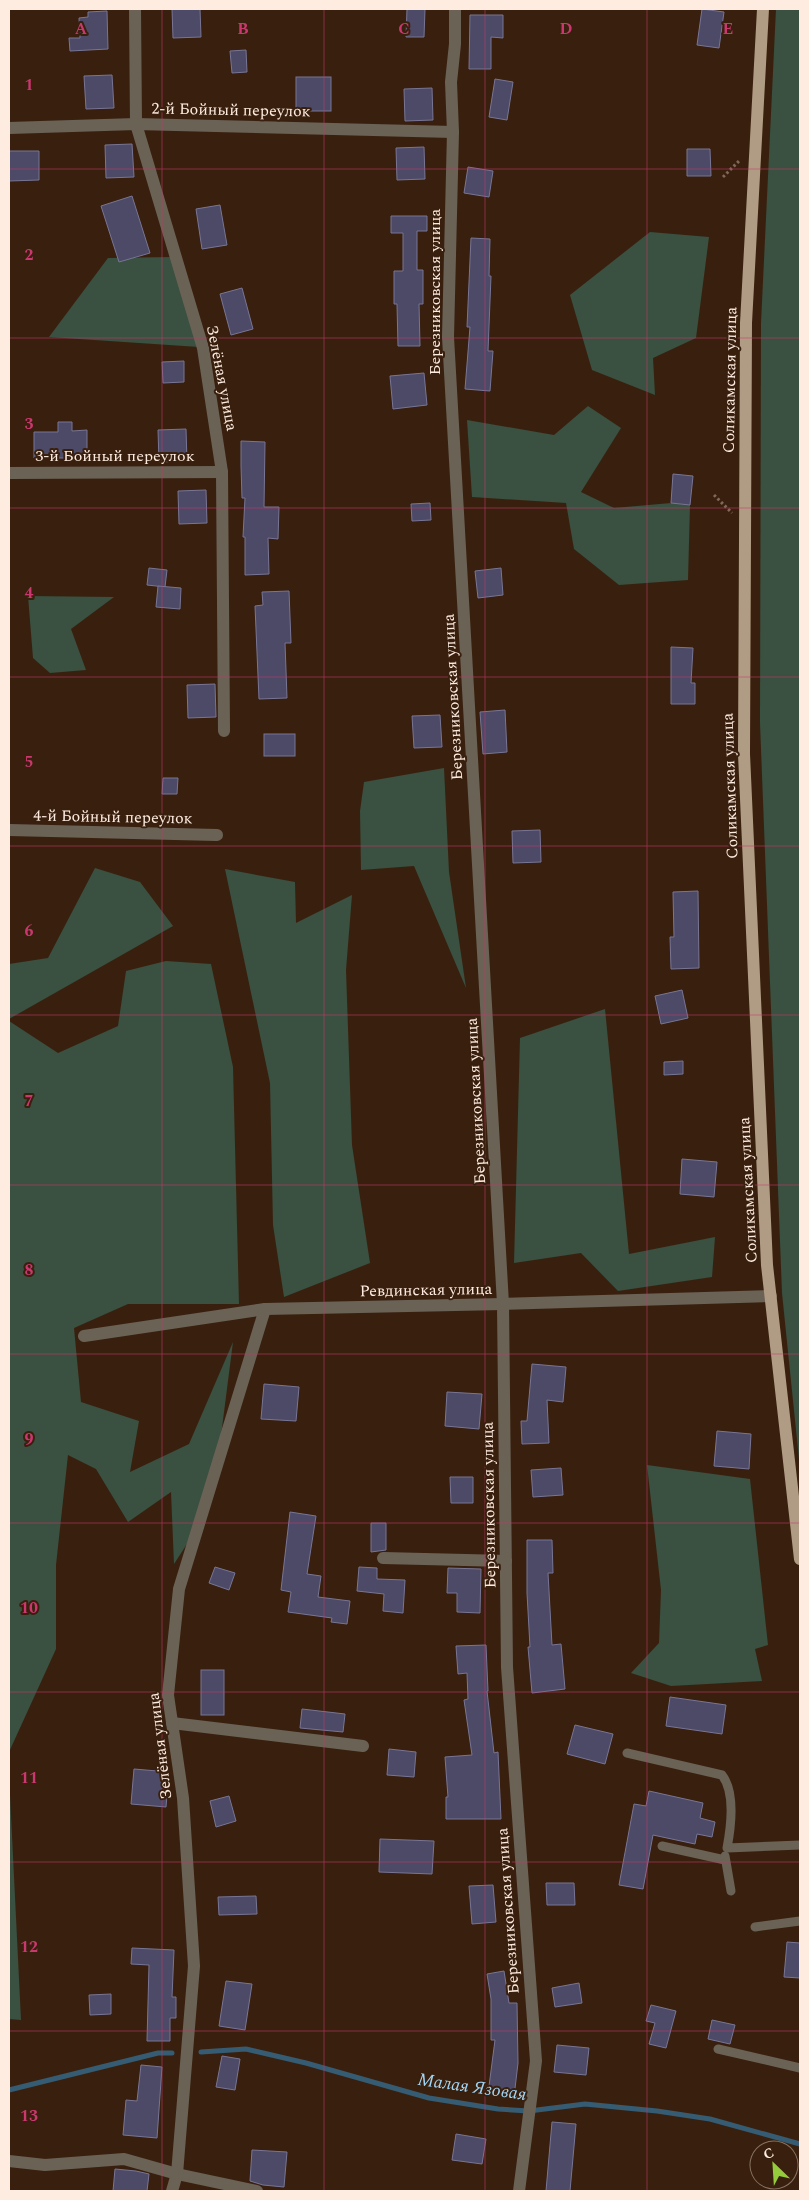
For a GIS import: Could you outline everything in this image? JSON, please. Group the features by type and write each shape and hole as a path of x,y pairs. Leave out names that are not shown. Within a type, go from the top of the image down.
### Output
{"main road":[{"name":"Соликамская улица","path":"763,9 746,323 744,754 767,1255 800,1560"}],"street":[{"name":"Зелёная улица","path":"135,9 136,124 203,348 222,472 224,731"},
{"name":"Березниковская улица","path":"455,9 455,44 451,82 453,132 448,337 503,1304 507,1667 536,2060 519,2191"},
{"name":"2-й Бойный переулок","path":"9,128 136,124 453,132"},
{"name":"3-й Бойный переулок","path":"9,472 222,472"},
{"name":"4-й Бойный переулок","path":"9,830 218,835"},
{"name":"Ревдинская улица","path":"84,1336 265,1309 771,1296"},
{"name":"Зелёная улица","path":"172,2191 177,2174 194,1966 183,1798 168,1695 179,1589 265,1309"},
{"path":"383,1558 506,1561"},
{"path":"172,1723 363,1746"},
{"path":"9,2161 45,2165 124,2159 177,2174 257,2191"}],"lane":[{"path":"627,1753 722,1774 728,1787 732,1823 724,1860 731,1891"},
{"path":"662,1846 724,1860"},
{"path":"727,1848 800,1846"},
{"path":"755,1927 800,1921"},
{"path":"718,2048 800,2068"}],"green space":[{"path":"776,9 800,9 800,1469 782,1293 760,723 761,323"},
{"path":"650,232 709,237 696,338 653,358 655,395 592,370 570,295"},
{"path":"171,257 199,347 49,337 108,258"},
{"path":"588,406 621,428 581,492 614,508 671,503 690,505 688,580 619,585 574,549 566,503 472,497 467,420 554,435"},
{"path":"28,596 114,597 71,629 86,670 50,673 33,658"},
{"path":"444,768 449,872 466,988 414,866 361,870 360,811 364,782"},
{"path":"95,868 140,882 173,926 9,1019 9,964 48,958"},
{"path":"225,869 295,882 296,923 352,895 346,970 352,1145 370,1263 284,1297 273,1225 270,1083"},
{"path":"166,961 211,964 233,1067 239,1304 128,1304 74,1328 81,1402 139,1421 130,1472 189,1444 233,1342 219,1451 196,1530 174,1564 171,1492 128,1522 96,1469 68,1455 56,1565 56,1649 9,1752 9,1021 58,1053 118,1026 126,971"},
{"path":"605,1009 629,1254 715,1237 712,1277 618,1291 581,1253 514,1263 520,1038"},
{"path":"647,1465 750,1479 768,1645 755,1649 762,1681 671,1686 631,1673 659,1643 661,1590"},
{"path":"9,1774 21,2020 9,2019"}],"building":[{"path":"172,9 200,9 201,37 173,38"},
{"path":"407,9 425,9 424,37 406,37"},
{"path":"702,9 724,12 719,48 697,45"},
{"path":"107,11 108,49 70,51 69,38 80,38 79,18 88,17 88,12"},
{"path":"470,15 503,15 503,38 491,37 491,69 469,69"},
{"path":"246,50 247,72 232,73 230,51"},
{"path":"112,75 114,108 86,109 84,76"},
{"path":"296,77 331,77 331,111 296,111"},
{"path":"495,79 513,82 507,120 489,117"},
{"path":"432,88 433,120 405,121 404,89"},
{"path":"132,144 134,177 106,178 105,145"},
{"path":"424,147 425,179 397,180 396,148"},
{"path":"687,149 710,149 711,176 687,176"},
{"path":"9,151 39,151 39,180 9,181"},
{"path":"468,167 493,171 489,197 464,193"},
{"path":"132,196 150,253 119,262 101,206"},
{"path":"220,205 227,245 202,249 196,209"},
{"path":"391,216 427,216 427,231 417,231 417,270 423,270 423,304 419,304 420,346 398,346 397,304 394,304 394,271 403,271 403,233 391,233"},
{"path":"471,238 490,239 489,276 491,276 488,351 493,351 490,391 465,389 470,327 467,327"},
{"path":"242,288 253,329 231,335 220,294"},
{"path":"184,361 184,382 163,383 162,362"},
{"path":"424,373 427,405 393,409 390,376"},
{"path":"58,422 72,422 72,431 87,430 87,458 34,458 34,432 58,432"},
{"path":"186,429 187,461 159,462 158,430"},
{"path":"241,441 265,442 264,507 279,507 278,539 268,538 269,574 245,575 245,537 243,537 245,498 242,498"},
{"path":"673,474 693,476 690,505 671,503"},
{"path":"206,490 207,523 179,524 178,491"},
{"path":"430,503 431,520 412,521 411,504"},
{"path":"149,568 167,570 165,587 147,585"},
{"path":"501,568 503,595 478,598 475,571"},
{"path":"158,586 181,588 180,609 156,607"},
{"path":"289,591 291,643 285,643 287,698 259,699 255,606 263,605 262,592"},
{"path":"671,647 693,648 691,683 695,683 695,704 671,704"},
{"path":"215,684 216,717 188,718 187,685"},
{"path":"505,710 507,752 483,754 480,712"},
{"path":"440,715 442,747 414,748 412,716"},
{"path":"264,734 295,734 295,756 264,756"},
{"path":"163,778 178,778 177,794 162,794"},
{"path":"540,830 541,862 513,863 512,831"},
{"path":"698,891 699,968 671,969 670,937 674,937 673,892"},
{"path":"682,990 688,1018 661,1024 655,996"},
{"path":"683,1061 683,1074 664,1075 664,1062"},
{"path":"682,1159 717,1162 714,1197 680,1194"},
{"path":"532,1364 566,1367 563,1402 547,1400 549,1443 522,1444 521,1421 527,1421"},
{"path":"264,1384 299,1387 296,1421 261,1419"},
{"path":"447,1392 482,1394 479,1429 445,1426"},
{"path":"717,1431 751,1434 749,1469 714,1466"},
{"path":"561,1468 563,1495 533,1497 531,1470"},
{"path":"450,1477 473,1477 473,1503 451,1503"},
{"path":"290,1512 316,1516 307,1574 321,1576 318,1597 350,1601 347,1624 331,1622 332,1618 288,1612 291,1592 281,1590"},
{"path":"371,1523 386,1523 386,1550 371,1552"},
{"path":"527,1540 552,1540 553,1573 548,1573 552,1645 561,1644 565,1689 532,1693 528,1647 530,1647"},
{"path":"215,1567 235,1573 229,1590 209,1583"},
{"path":"359,1567 377,1568 377,1579 405,1580 403,1613 383,1611 384,1594 357,1591"},
{"path":"448,1568 481,1569 480,1613 457,1612 457,1593 447,1593"},
{"path":"486,1645 487,1691 494,1753 498,1752 501,1819 446,1819 446,1797 448,1797 445,1757 472,1755 464,1700 468,1699 467,1673 458,1674 456,1646"},
{"path":"201,1670 224,1670 224,1715 201,1715"},
{"path":"670,1697 726,1705 722,1734 666,1726"},
{"path":"302,1709 345,1714 343,1732 300,1728"},
{"path":"575,1725 613,1734 605,1764 567,1754"},
{"path":"389,1749 416,1752 414,1777 387,1775"},
{"path":"134,1769 169,1772 166,1807 131,1804"},
{"path":"649,1791 703,1803 700,1818 715,1822 712,1837 697,1834 695,1844 653,1835 643,1889 619,1885 634,1804 646,1806"},
{"path":"229,1796 236,1821 216,1827 210,1801"},
{"path":"380,1839 434,1841 432,1874 379,1872"},
{"path":"546,1883 574,1883 575,1905 547,1905"},
{"path":"493,1885 496,1922 472,1924 469,1886"},
{"path":"256,1896 257,1914 219,1915 218,1897"},
{"path":"787,1942 800,1943 800,1978 784,1977"},
{"path":"132,1948 174,1950 172,1997 176,1997 176,2018 170,2018 170,2041 147,2041 149,1965 131,1964"},
{"path":"504,1971 509,2003 517,2003 518,2063 514,2097 488,2094 495,2040 491,2040 491,1999 487,1974"},
{"path":"226,1981 252,1984 245,2030 219,2026"},
{"path":"579,1983 582,2003 555,2007 552,1988"},
{"path":"111,1994 111,2014 90,2015 89,1995"},
{"path":"651,2005 676,2011 666,2048 649,2044 655,2023 646,2021"},
{"path":"712,2020 735,2025 730,2044 708,2039"},
{"path":"557,2045 589,2048 586,2075 554,2072"},
{"path":"222,2056 240,2059 235,2090 216,2087"},
{"path":"141,2065 162,2067 157,2138 123,2135 126,2100 137,2101"},
{"path":"552,2122 576,2124 570,2191 546,2191"},
{"path":"456,2134 486,2139 482,2164 452,2160"},
{"path":"252,2150 287,2152 284,2187 263,2185 250,2181"},
{"path":"115,2169 149,2174 147,2191 113,2191"}],"waterway":[{"name":"Малая Язовая","path":"201,2052 246,2049 306,2063 429,2098 498,2109 529,2111 585,2104 657,2111 710,2119 800,2144"},
{"path":"9,2090 158,2053 172,2053"}]}
